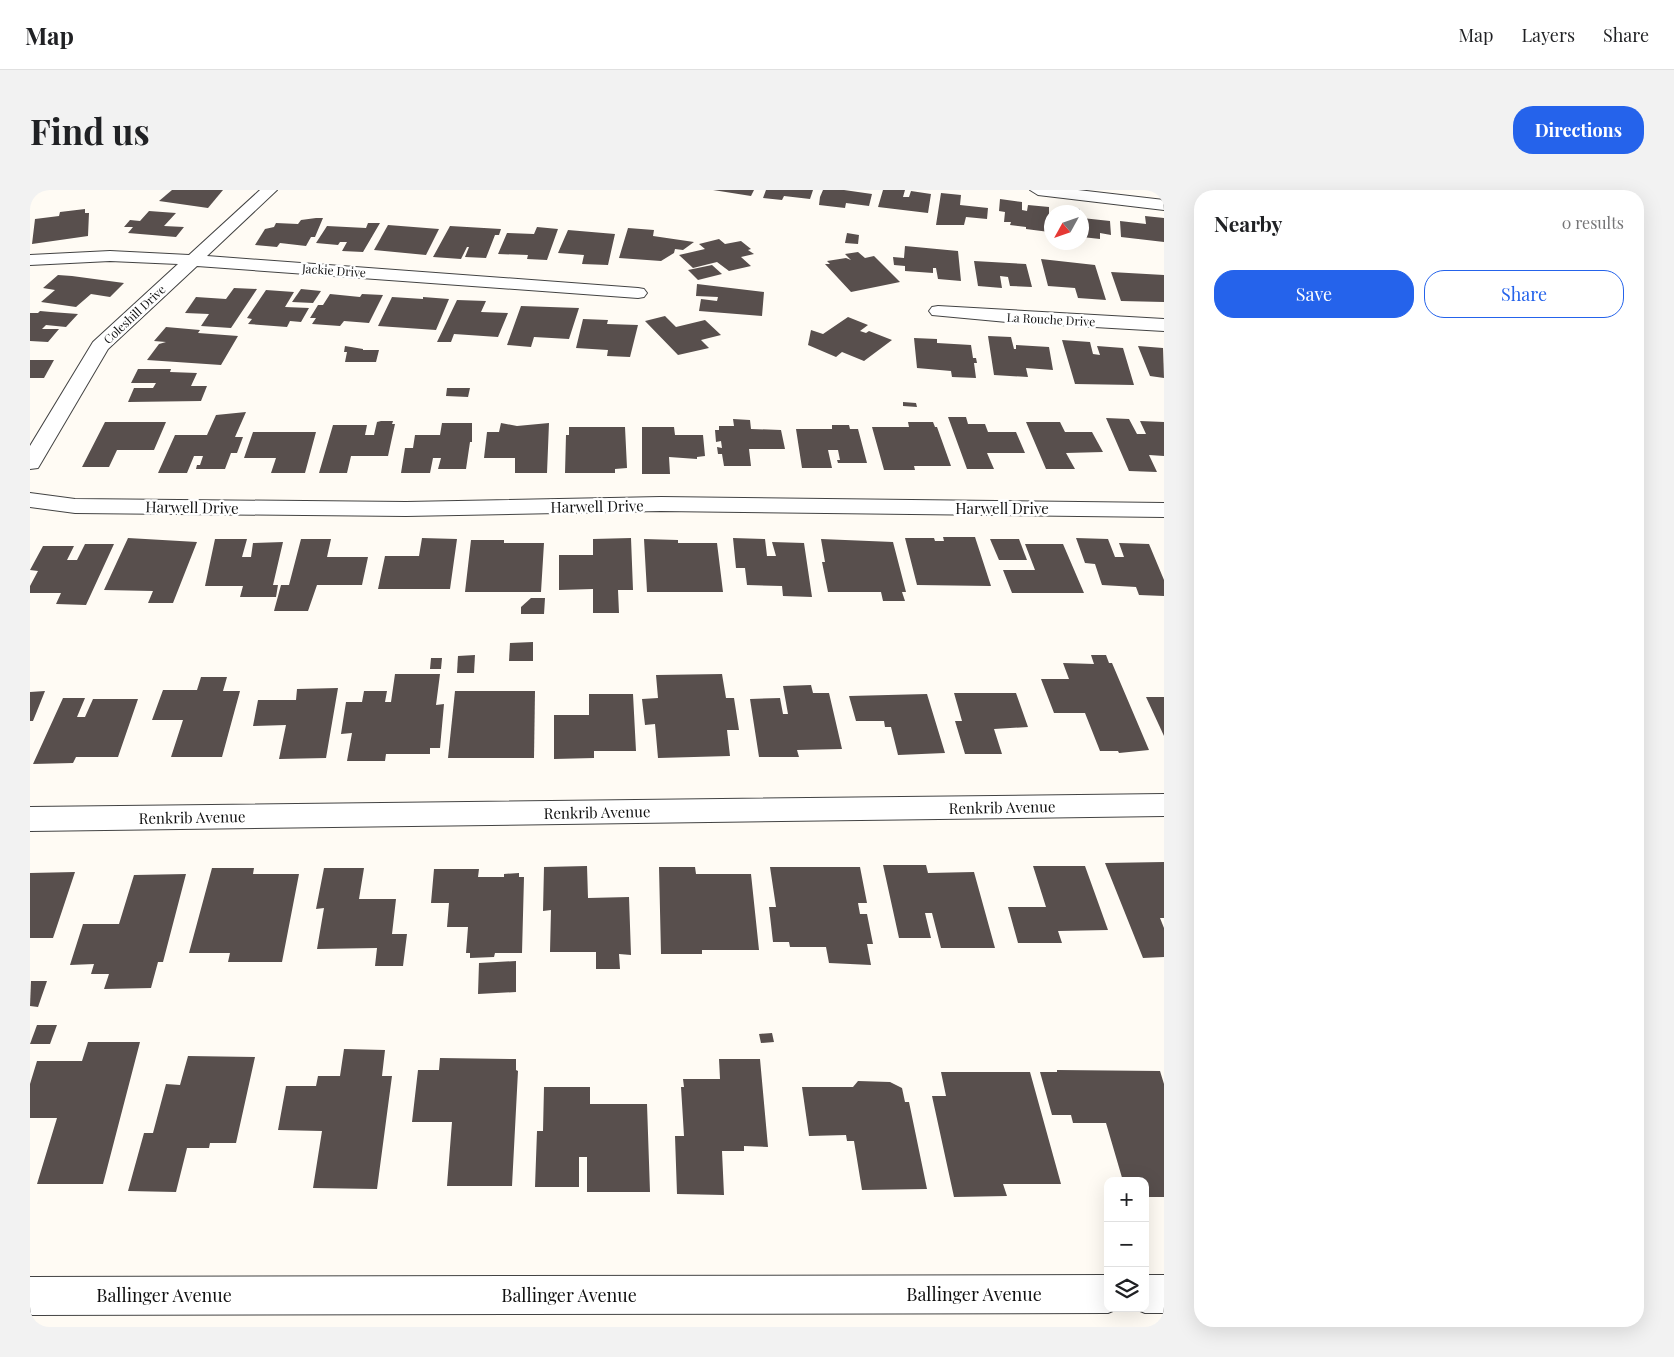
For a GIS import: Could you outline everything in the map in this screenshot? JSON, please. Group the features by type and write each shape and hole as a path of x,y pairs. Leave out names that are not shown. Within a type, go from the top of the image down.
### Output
{"street":[{"name":"Coleshill Drive","path":"30,463 100,346 269,190"},
{"path":"1038,190 1164,205"},
{"name":"Jackie Drive","path":"30,260 110,256 192,260 638,293"},
{"name":"La Rouche Drive","path":"938,311 1007,317 1164,325"},
{"name":"Harwell Drive","path":"30,500 75,506 406,509 660,504 1164,510"},
{"name":"Renkrib Avenue","path":"30,819 1164,805"},
{"name":"Ballinger Avenue","path":"30,1296 1104,1294"},
{"path":"1149,1294 1164,1294"}],"building":[{"path":"172,190 223,190 208,208 159,201"},
{"path":"713,190 754,190 751,196"},
{"path":"766,190 813,190 810,199 784,196 782,200 763,198"},
{"path":"823,190 844,190 872,194 869,206 846,203 845,208 819,205"},
{"path":"883,190 905,190 903,197 909,197 911,191 931,194 928,213 878,207"},
{"path":"941,193 961,195 960,205 988,208 987,219 966,217 964,225 936,225"},
{"path":"1000,199 1022,202 1022,210 1027,211 1028,205 1044,207 1044,231 1010,225 1011,222 1004,222 1005,212 999,211"},
{"path":"85,209 85,213 89,213 88,236 32,244 35,219 59,216 60,212"},
{"path":"149,211 176,213 164,226 184,227 176,237 128,233 133,227 124,227 130,220 140,221"},
{"path":"1145,216 1164,218 1164,242 1121,237 1120,221 1146,224"},
{"path":"323,218 315,237 311,237 306,246 280,243 277,247 255,245 265,229 274,227 276,223 298,224 301,220"},
{"path":"1089,219 1110,221 1111,235 1100,233 1100,239 1089,238"},
{"path":"368,223 380,223 363,252 342,251 347,242 340,242 338,245 316,243 327,226 366,228"},
{"path":"388,225 439,229 426,255 374,250"},
{"path":"450,226 501,229 499,235 495,235 486,258 465,257 469,247 467,247 461,259 433,257"},
{"path":"537,227 558,229 547,260 527,259 528,255 498,254 507,233 534,234"},
{"path":"628,228 654,230 653,236 694,242 683,250 675,249 674,253 661,261 619,258"},
{"path":"568,230 615,234 608,265 582,264 584,255 558,253"},
{"path":"847,233 859,235 858,244 845,243"},
{"path":"719,239 725,244 741,241 751,249 748,250 754,254 741,257 751,266 729,271 717,262 693,268 679,255 705,249 699,244"},
{"path":"905,246 958,251 961,281 938,279 936,268 933,268 933,273 905,271 905,266 894,265 893,257 904,258"},
{"path":"858,252 865,258 874,256 900,282 851,292 825,264 830,264 827,261 846,258 851,260 845,254"},
{"path":"1041,259 1095,265 1106,300 1078,298 1075,288 1048,286"},
{"path":"974,261 1026,264 1032,287 1010,286 1008,277 1000,276 1002,288 978,286"},
{"path":"712,265 722,274 698,280 688,270"},
{"path":"1111,272 1164,275 1164,302 1121,301"},
{"path":"58,275 124,283 110,297 91,294 76,307 41,302 55,290 43,288"},
{"path":"697,284 764,292 762,316 699,311 701,299 717,301 718,297 696,296"},
{"path":"234,288 257,289 231,328 201,326 209,314 185,313 196,297 226,299"},
{"path":"301,289 321,291 313,303 292,302"},
{"path":"266,290 294,292 285,307 309,308 301,322 290,321 287,327 248,324 252,319 247,318"},
{"path":"330,294 360,297 362,294 383,295 369,323 344,321 340,326 312,324 316,318 310,318 318,305 323,305"},
{"path":"392,297 449,299 436,330 378,326"},
{"path":"457,300 486,301 481,312 508,313 498,337 454,334 451,342 437,342"},
{"path":"521,306 579,308 569,339 534,337 531,347 507,345"},
{"path":"40,311 78,314 66,327 46,325 42,329 59,329 48,342 30,341 30,313 38,313"},
{"path":"665,316 676,327 705,320 721,335 701,340 709,348 678,355 645,321"},
{"path":"848,317 868,325 860,331 866,333 869,331 892,340 864,361 842,352 836,357 808,345 811,330 823,334"},
{"path":"583,319 608,320 607,324 638,325 630,357 607,356 608,350 576,348"},
{"path":"166,327 200,330 198,333 238,336 221,365 147,360 159,344 166,342 154,341"},
{"path":"988,336 1011,337 1014,349 1016,349 1016,345 1049,347 1053,370 1026,368 1028,377 994,375"},
{"path":"914,338 937,339 937,343 971,345 973,358 976,358 977,363 974,363 976,378 952,377 951,371 917,368"},
{"path":"1062,340 1090,342 1093,354 1100,355 1097,346 1123,348 1134,385 1075,384"},
{"path":"345,346 363,350 379,350 376,362 345,362 347,352 344,352"},
{"path":"1138,346 1163,348 1164,378 1150,376"},
{"path":"30,360 54,360 44,378 30,378"},
{"path":"138,369 171,369 170,372 197,373 191,386 207,386 201,401 128,402 134,388 153,388 156,383 131,383"},
{"path":"447,388 470,388 468,397 446,396"},
{"path":"903,402 916,403 917,407 903,406"},
{"path":"246,412 235,437 243,437 237,453 231,453 225,469 196,469 197,465 200,465 203,456 194,456 187,473 158,473 175,435 207,435 216,415"},
{"path":"948,417 966,417 968,424 985,424 988,432 1016,432 1025,453 987,453 994,469 967,469"},
{"path":"1106,418 1129,419 1137,434 1146,434 1140,421 1164,422 1164,456 1149,455 1157,472 1129,471"},
{"path":"733,419 750,420 751,429 781,430 785,449 749,449 751,466 724,466 722,454 718,454 717,447 722,448 721,441 716,442 715,430 719,430 719,426 734,426"},
{"path":"393,421 392,424 395,424 388,456 351,456 347,473 319,473 333,425 367,425 365,435 374,435 377,422"},
{"path":"105,422 166,422 154,450 117,450 109,467 82,467"},
{"path":"908,422 933,422 935,427 937,427 951,466 914,466 915,470 884,470 872,427 909,427"},
{"path":"1026,422 1060,422 1065,432 1092,432 1103,452 1066,453 1075,469 1046,469"},
{"path":"442,423 472,423 472,442 470,442 466,469 438,469 441,458 433,458 430,473 401,473 405,448 413,448 415,435 440,435"},
{"path":"501,423 517,426 549,423 547,473 515,473 515,458 484,458 487,432 499,432"},
{"path":"832,425 849,425 850,429 858,429 867,463 838,463 837,460 840,460 838,450 828,450 832,468 802,468 796,429 832,429"},
{"path":"569,427 625,427 627,468 615,469 615,473 565,473 566,435 569,435"},
{"path":"642,427 674,427 675,435 703,435 705,456 697,457 697,459 669,457 670,474 642,474"},
{"path":"253,432 316,432 305,473 271,473 276,458 244,458"},
{"path":"943,537 975,537 991,586 917,585 905,538 934,538 935,541 944,541"},
{"path":"128,538 197,542 173,603 148,603 153,591 104,590"},
{"path":"422,538 457,539 450,589 378,589 385,556 419,556"},
{"path":"631,538 633,590 618,590 619,613 593,613 593,589 559,590 559,555 593,555 593,539"},
{"path":"733,538 765,539 767,556 776,556 772,542 804,543 812,597 783,596 782,586 747,585 745,568 736,568"},
{"path":"1076,538 1108,539 1115,557 1124,557 1119,543 1149,544 1164,580 1164,596 1139,595 1136,587 1102,585 1095,564 1085,563"},
{"path":"215,539 247,539 242,557 251,557 253,543 283,542 273,585 278,585 276,597 240,597 243,586 205,586"},
{"path":"301,539 331,539 327,557 368,557 362,585 317,585 308,611 274,611 281,585 289,585"},
{"path":"644,539 678,540 678,543 717,543 723,592 647,592"},
{"path":"821,539 893,542 906,592 902,592 905,601 883,601 881,592 828,592 822,562 825,562"},
{"path":"990,539 1019,539 1027,560 999,560"},
{"path":"471,540 504,540 504,543 544,543 541,592 465,592"},
{"path":"85,544 114,544 86,605 56,604 61,593 30,593 30,586 38,571 30,570 43,546 74,546 67,560 77,560"},
{"path":"1025,544 1063,544 1084,593 1012,593 1003,570 1035,570"},
{"path":"531,598 545,598 544,614 521,614 521,607"},
{"path":"533,642 533,661 509,661 510,643"},
{"path":"475,655 474,673 457,673 458,656"},
{"path":"1091,655 1106,655 1109,663 1112,663 1149,750 1119,753 1118,751 1100,751 1085,713 1054,713 1041,679 1069,679 1063,663 1094,664"},
{"path":"431,658 442,658 441,669 430,669"},
{"path":"395,674 440,674 436,705 444,704 440,748 430,748 430,754 386,754 385,761 347,761 352,733 341,734 346,702 362,702 364,691 387,691 385,702 391,702"},
{"path":"722,674 726,698 734,698 739,730 727,730 730,756 658,758 655,724 645,725 642,699 658,698 656,675"},
{"path":"201,677 227,677 223,691 240,691 222,757 171,757 183,720 152,720 163,690 197,690"},
{"path":"811,685 813,693 829,693 842,749 797,750 799,757 759,757 750,699 780,698 783,714 788,714 783,686"},
{"path":"338,688 326,758 279,759 286,725 253,726 258,700 296,700 297,689"},
{"path":"45,691 33,721 30,721 30,692"},
{"path":"455,691 535,691 534,758 448,758"},
{"path":"954,693 1016,693 1028,727 994,729 1002,754 965,754 955,721 962,721"},
{"path":"589,694 633,694 636,751 594,751 594,758 554,759 554,715 589,715"},
{"path":"927,694 945,753 898,755 891,727 885,727 884,721 856,721 849,696"},
{"path":"1146,697 1164,697 1164,736"},
{"path":"63,698 85,698 77,717 85,717 93,699 138,699 118,757 76,757 73,763 33,764"},
{"path":"1164,862 1164,918 1160,918 1164,928 1164,957 1143,958 1105,863"},
{"path":"883,865 926,865 928,873 974,872 995,948 941,948 932,913 925,913 931,938 899,938"},
{"path":"587,866 588,898 629,897 631,955 619,954 620,969 596,969 596,952 550,952 551,910 543,911 544,867"},
{"path":"1033,866 1085,866 1108,930 1058,931 1062,943 1018,943 1008,907 1046,907"},
{"path":"659,867 695,867 696,874 751,874 759,950 702,950 702,954 661,954"},
{"path":"770,867 860,867 867,903 858,903 860,914 867,914 873,944 867,944 871,965 829,963 826,947 790,947 789,942 773,942 769,907 776,907"},
{"path":"212,868 254,868 253,874 299,874 282,962 228,962 230,953 189,953"},
{"path":"324,868 364,868 359,899 396,899 392,934 407,934 403,966 375,966 377,948 317,949 324,908 316,909"},
{"path":"434,869 479,869 478,877 504,877 504,874 519,873 519,877 524,877 522,953 495,953 494,957 470,958 470,953 466,953 468,927 447,927 449,903 431,903"},
{"path":"75,872 53,938 30,938 30,873"},
{"path":"186,874 163,962 158,962 151,988 104,989 109,974 91,974 94,964 70,965 83,924 119,924 134,875"},
{"path":"516,961 516,992 478,994 479,963"},
{"path":"31,981 47,981 38,1007 30,1006"},
{"path":"37,1025 57,1025 50,1044 30,1044"},
{"path":"772,1033 774,1042 761,1043 759,1034"},
{"path":"88,1042 140,1042 103,1184 37,1184 57,1118 30,1118 30,1084 37,1061 82,1061"},
{"path":"344,1049 385,1050 382,1076 392,1076 377,1189 313,1188 322,1131 278,1130 286,1086 316,1086 318,1076 340,1076"},
{"path":"188,1056 255,1057 236,1143 210,1143 209,1148 187,1148 176,1192 128,1191 144,1133 153,1133 166,1084 180,1085"},
{"path":"440,1058 516,1059 516,1070 518,1071 512,1186 447,1186 452,1122 412,1122 418,1070 439,1070"},
{"path":"719,1059 760,1059 768,1147 744,1146 744,1151 722,1151 724,1195 677,1194 675,1136 684,1136 681,1087 684,1087 683,1079 720,1079"},
{"path":"1057,1070 1160,1071 1164,1084 1164,1197 1149,1197 1149,1177 1122,1177 1106,1123 1073,1123 1071,1115 1052,1115 1040,1072 1057,1072"},
{"path":"941,1072 1030,1072 1061,1184 1003,1184 1007,1196 954,1197 932,1096 946,1096"},
{"path":"858,1081 890,1082 902,1088 905,1102 909,1102 927,1189 862,1190 854,1141 847,1141 846,1135 809,1136 802,1087 853,1087"},
{"path":"544,1087 590,1087 590,1104 647,1104 650,1192 587,1192 587,1157 579,1157 579,1187 535,1187 537,1131 543,1131"}]}
